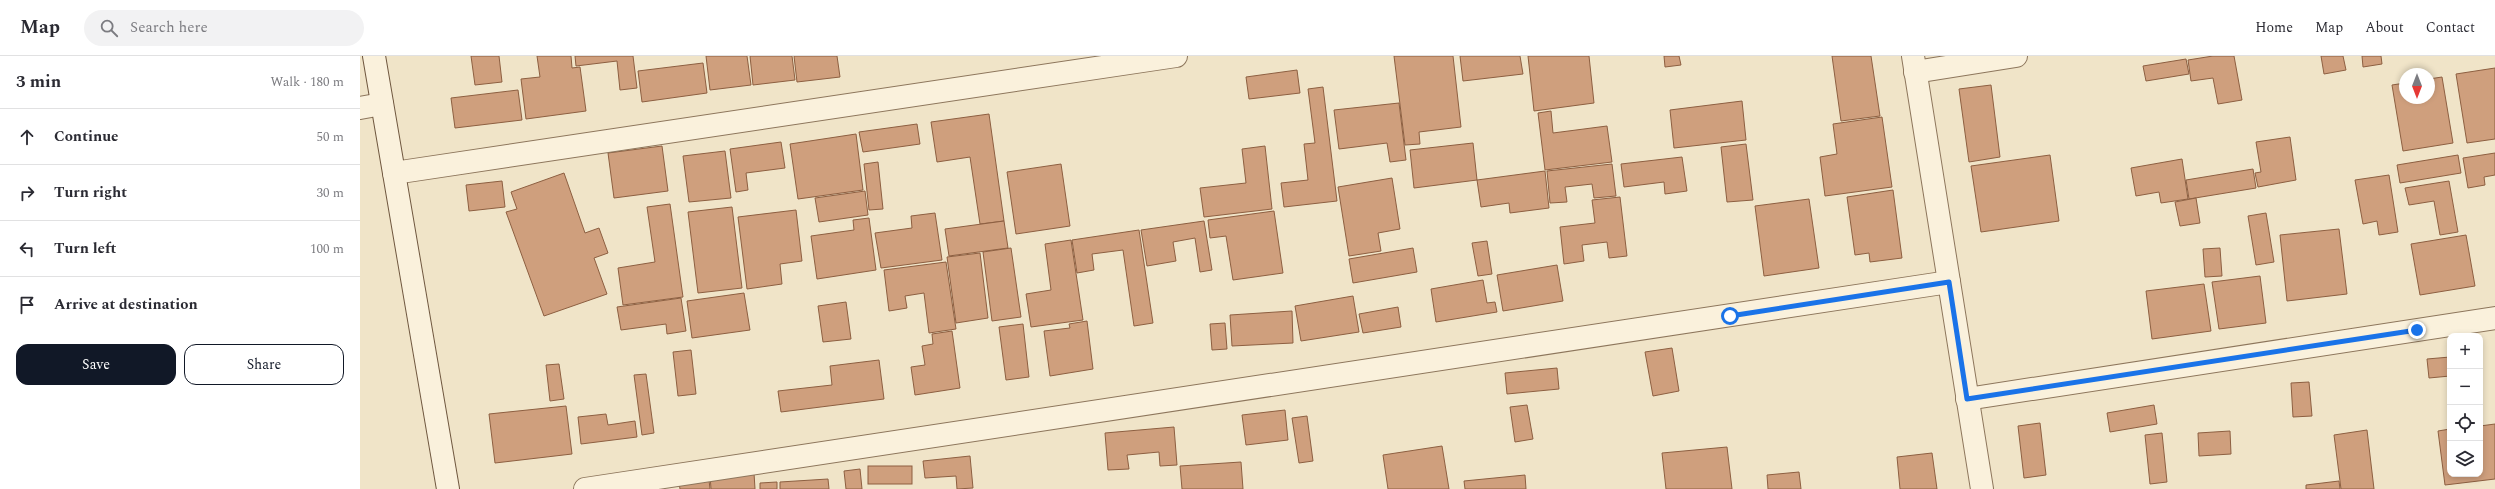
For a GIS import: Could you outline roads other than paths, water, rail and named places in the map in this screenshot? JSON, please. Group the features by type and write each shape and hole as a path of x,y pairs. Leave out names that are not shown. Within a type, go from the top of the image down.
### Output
{"street":[{"path":"374,56 448,489"},
{"path":"394,173 1176,56"},
{"path":"1982,489 1914,64 2016,56"},
{"path":"360,108 382,104"},
{"path":"585,489 1949,282"},
{"path":"1967,399 2495,318"}]}
